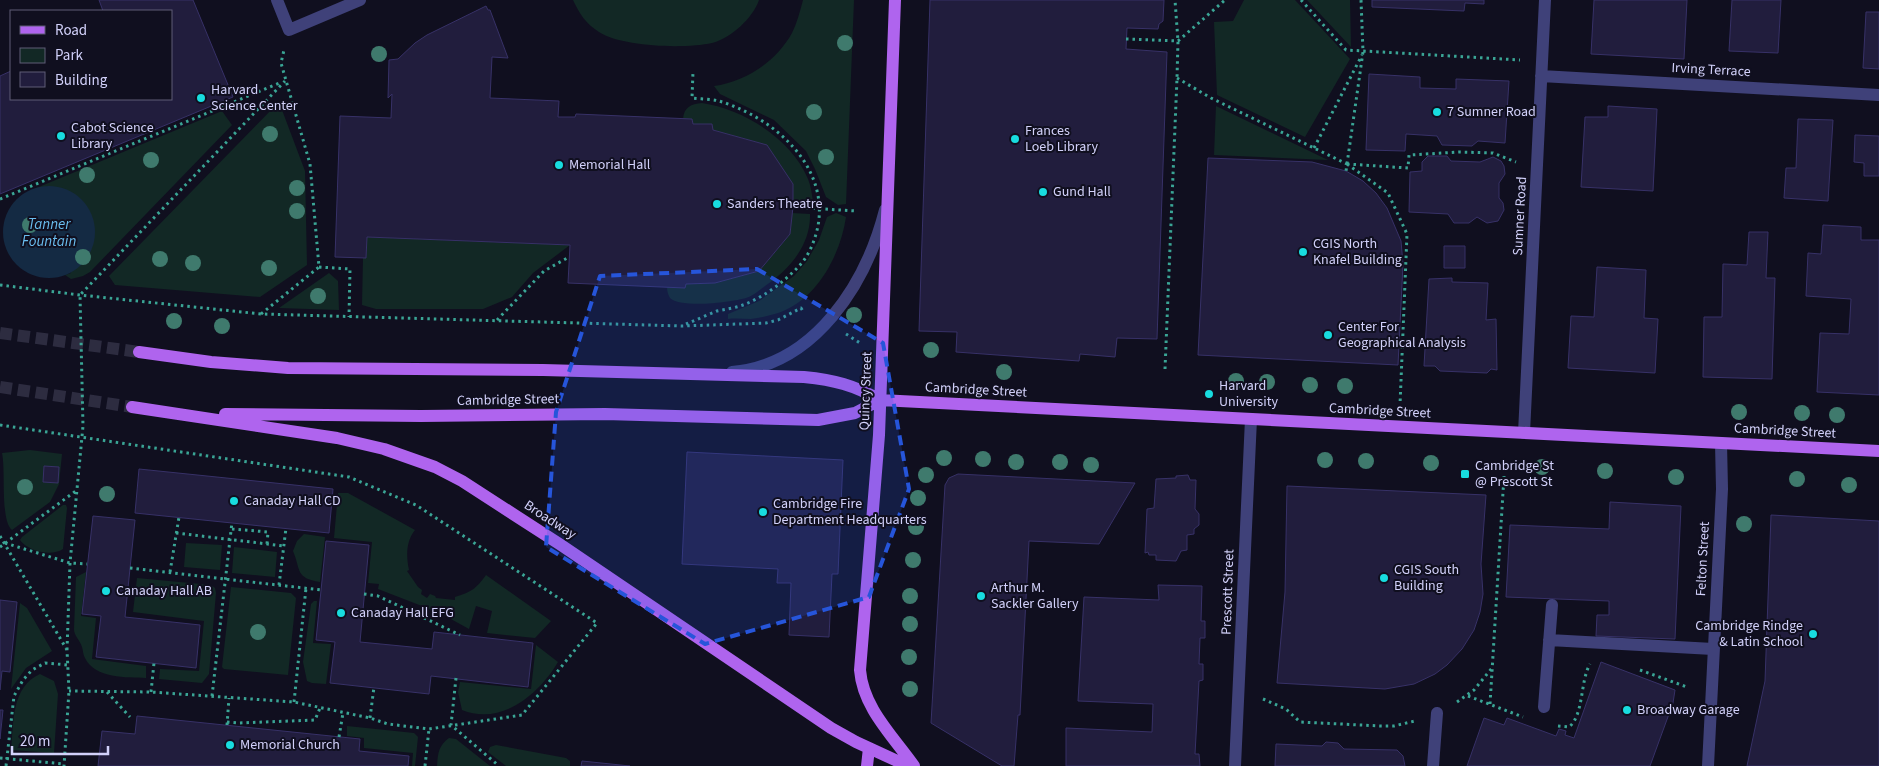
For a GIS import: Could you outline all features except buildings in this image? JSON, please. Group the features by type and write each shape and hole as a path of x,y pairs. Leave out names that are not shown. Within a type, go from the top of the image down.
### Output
{"main road":[{"name":"Quincy Street","path":"895,0 880,400 860,662 861,679 866,697 914,766"},
{"name":"Cambridge Street","path":"140,352 190,360 268,367 543,370 804,377 833,380 862,390 880,400 1879,451"},
{"name":"Cambridge Street","path":"132,407 250,415 605,414 818,420 855,414 880,400"},
{"name":"Broadway","path":"132,407 336,438 384,449 435,467 462,481 554,540 831,728 868,748 908,766"},
{"path":"867,766 868,748"}],"street":[{"path":"277,0 289,30 360,0"},
{"name":"Sumner Road","path":"1524,433 1545,0"},
{"name":"Irving Terrace","path":"1541,76 1879,95"},
{"path":"706,375 738,372 765,364 788,354 809,341 841,306 857,281 877,235 888,198"},
{"name":"Prescott Street","path":"1235,766 1251,419"},
{"name":"Felton Street","path":"1708,766 1722,489 1722,443"},
{"path":"1544,707 1552,605"},
{"path":"1549,640 1713,649"},
{"path":"1433,766 1437,713"}],"path":[{"path":"1165,369 1177,78 1178,41 1175,0"},
{"path":"1126,39 1178,41 1225,0"},
{"path":"1301,0 1346,50 1542,62"},
{"path":"1346,171 1363,52 1361,0"},
{"path":"1314,148 1363,52"},
{"path":"280,63 310,164 319,267"},
{"path":"683,326 716,312 743,305 785,280 801,265 812,247 821,210 811,174 789,140 772,127 717,100 692,98 693,72"},
{"path":"1177,78 1211,98 1347,164 1388,193 1407,234 1399,427"},
{"path":"0,199 285,80"},
{"path":"0,758 64,765 69,690 67,650 70,562 82,438 80,295 285,80"},
{"path":"1347,164 1408,168 1409,155 1460,152 1493,153 1513,162 1537,163"},
{"path":"793,207 856,211"},
{"path":"496,320 544,271 569,257"},
{"path":"261,314 319,267 350,269 350,316"},
{"path":"0,285 261,314 683,326 766,324 801,308"},
{"path":"844,333 863,345"},
{"path":"0,425 349,477 416,505 598,624 522,716 429,729 388,724 370,718 294,702 151,692 69,690"},
{"path":"1490,704 1504,476"},
{"path":"0,547 77,490"},
{"path":"170,572 179,517"},
{"path":"212,696 232,522"},
{"path":"279,585 286,528"},
{"path":"232,529 268,532 268,544"},
{"path":"176,533 284,546"},
{"path":"0,536 67,650"},
{"path":"4,543 70,562 88,564"},
{"path":"130,568 321,590"},
{"path":"294,702 306,588"},
{"path":"364,594 378,596 460,635"},
{"path":"1552,725 1569,727 1573,724 1581,702 1587,670 1590,664 1596,660"},
{"path":"6,766 14,696 23,680 32,670 46,663 68,665"},
{"path":"151,692 154,663"},
{"path":"1632,667 1686,688"},
{"path":"1263,699 1277,703 1300,722 1394,726 1416,721 1437,713 1468,696 1492,668"},
{"path":"451,725 456,678"},
{"path":"370,718 374,688"},
{"path":"107,691 130,718"},
{"path":"1468,696 1526,718"},
{"path":"229,698 227,724 315,720 320,708"},
{"path":"339,738 343,713"},
{"path":"451,725 499,766"},
{"path":"425,766 429,729"}],"highlighted area":[{"path":"757,269 883,343 909,489 869,597 705,644 546,547 556,412 600,276"}],"green space":[{"path":"573,0 759,0 747,20 727,37 700,45 670,46 638,44 609,37 594,29 587,22 580,14"},
{"path":"803,0 854,0 846,204 838,205 826,197 806,151 774,120 720,94 714,86 726,84 748,75 759,69 777,53 792,33"},
{"path":"1244,0 1295,0 1350,59 1305,137 1217,95 1214,22 1233,21"},
{"path":"1307,0 1350,0 1351,47"},
{"path":"279,102 305,171 307,265 260,297 115,285 109,276"},
{"path":"702,103 718,106 749,119 778,139 801,164 809,182 813,202 793,202 793,184 767,145 713,130 712,124 693,124 692,119 683,119 689,107"},
{"path":"1216,106 1328,160 1214,155"},
{"path":"222,111 232,125 90,272 71,279 65,275 71,273 49,186 34,189"},
{"path":"792,213 810,214 807,236 803,246 797,256 774,280 757,292 742,299 709,304 685,303 670,298 667,287 685,288 686,284 715,283 759,271 790,234"},
{"path":"836,213 846,217 839,245 826,273 806,296 781,312 751,319 728,319 728,314 759,301 794,276 807,261 819,240 827,217"},
{"path":"367,237 570,245 533,273 512,297 483,309 376,309 362,305 363,258 366,258"},
{"path":"329,273 338,281 339,310 279,308"},
{"path":"30,450 62,454 59,484 50,502 12,530 8,525 6,516 2,453"},
{"path":"338,493 348,493 415,530 408,544 407,559 409,570 407,571 422,590 421,594 427,598 430,594 436,598 455,600 455,597 469,592 476,587 486,575 551,621 535,638 487,633 492,611 476,606 469,629 440,613 378,589 379,584 368,583 372,542 334,538"},
{"path":"63,505 66,505 67,508 63,549 52,553 40,552 28,547 20,540 22,537"},
{"path":"304,534 325,537 320,582 306,578 298,568 293,551 297,541"},
{"path":"186,543 222,545 220,570 184,567"},
{"path":"234,547 277,552 275,577 232,573"},
{"path":"86,572 81,616 96,618 92,659 146,666 146,678 112,676 96,670 85,658 74,629 76,577"},
{"path":"137,578 211,585 215,588 209,674 202,683 159,679 160,669 199,671 204,621 133,612"},
{"path":"231,587 291,593 296,598 288,675 224,669 222,667"},
{"path":"317,601 313,643 331,644 326,684 307,681 303,662 311,604"},
{"path":"20,603 27,608 52,651 26,668 11,689"},
{"path":"536,645 558,662 541,685 530,695 518,704 491,714 477,714 462,710 458,692 460,682 531,689"},
{"path":"40,674 54,681 58,694 54,753 11,750 14,717 19,696 24,687"},
{"path":"347,726 414,733 418,737 415,766 412,766 413,753 364,748 364,738 347,736"},
{"path":"449,738 456,739 490,766 437,766 441,747"},
{"path":"496,745 566,758 570,761 570,766 506,766 488,752 490,747"}],"water":[{"name":"Tanner Fountain","path":"49,186 66,190 81,200 91,215 95,232 91,249 81,264 66,274 49,278 32,274 17,264 7,249 3,232 7,215 17,200 32,190"}],"tunnel":[{"path":"0,333 139,352"},
{"path":"0,387 132,407"}],"place":[{"name":"Harvard Science Center","path":"201,98"},
{"name":"7 Sumner Road","path":"1437,112"},
{"name":"Cabot Science Library","path":"61,136"},
{"name":"Frances Loeb Library","path":"1015,139"},
{"name":"Memorial Hall","path":"559,165"},
{"name":"Gund Hall","path":"1043,192"},
{"name":"Sanders Theatre","path":"717,204"},
{"name":"CGIS North Knafel Building","path":"1303,252"},
{"name":"Center For Geographical Analysis","path":"1328,335"},
{"name":"Harvard University","path":"1209,394"},
{"name":"Cambridge St @ Prescott St","path":"1465,474"},
{"name":"Canaday Hall CD","path":"234,501"},
{"name":"Cambridge Fire Department Headquarters","path":"763,512"},
{"name":"CGIS South Building","path":"1384,578"},
{"name":"Canaday Hall AB","path":"106,591"},
{"name":"Arthur M. Sackler Gallery","path":"981,596"},
{"name":"Canaday Hall EFG","path":"341,613"},
{"name":"Cambridge Rindge & Latin School","path":"1813,634"},
{"name":"Broadway Garage","path":"1627,710"},
{"name":"Memorial Church","path":"230,745"}]}
